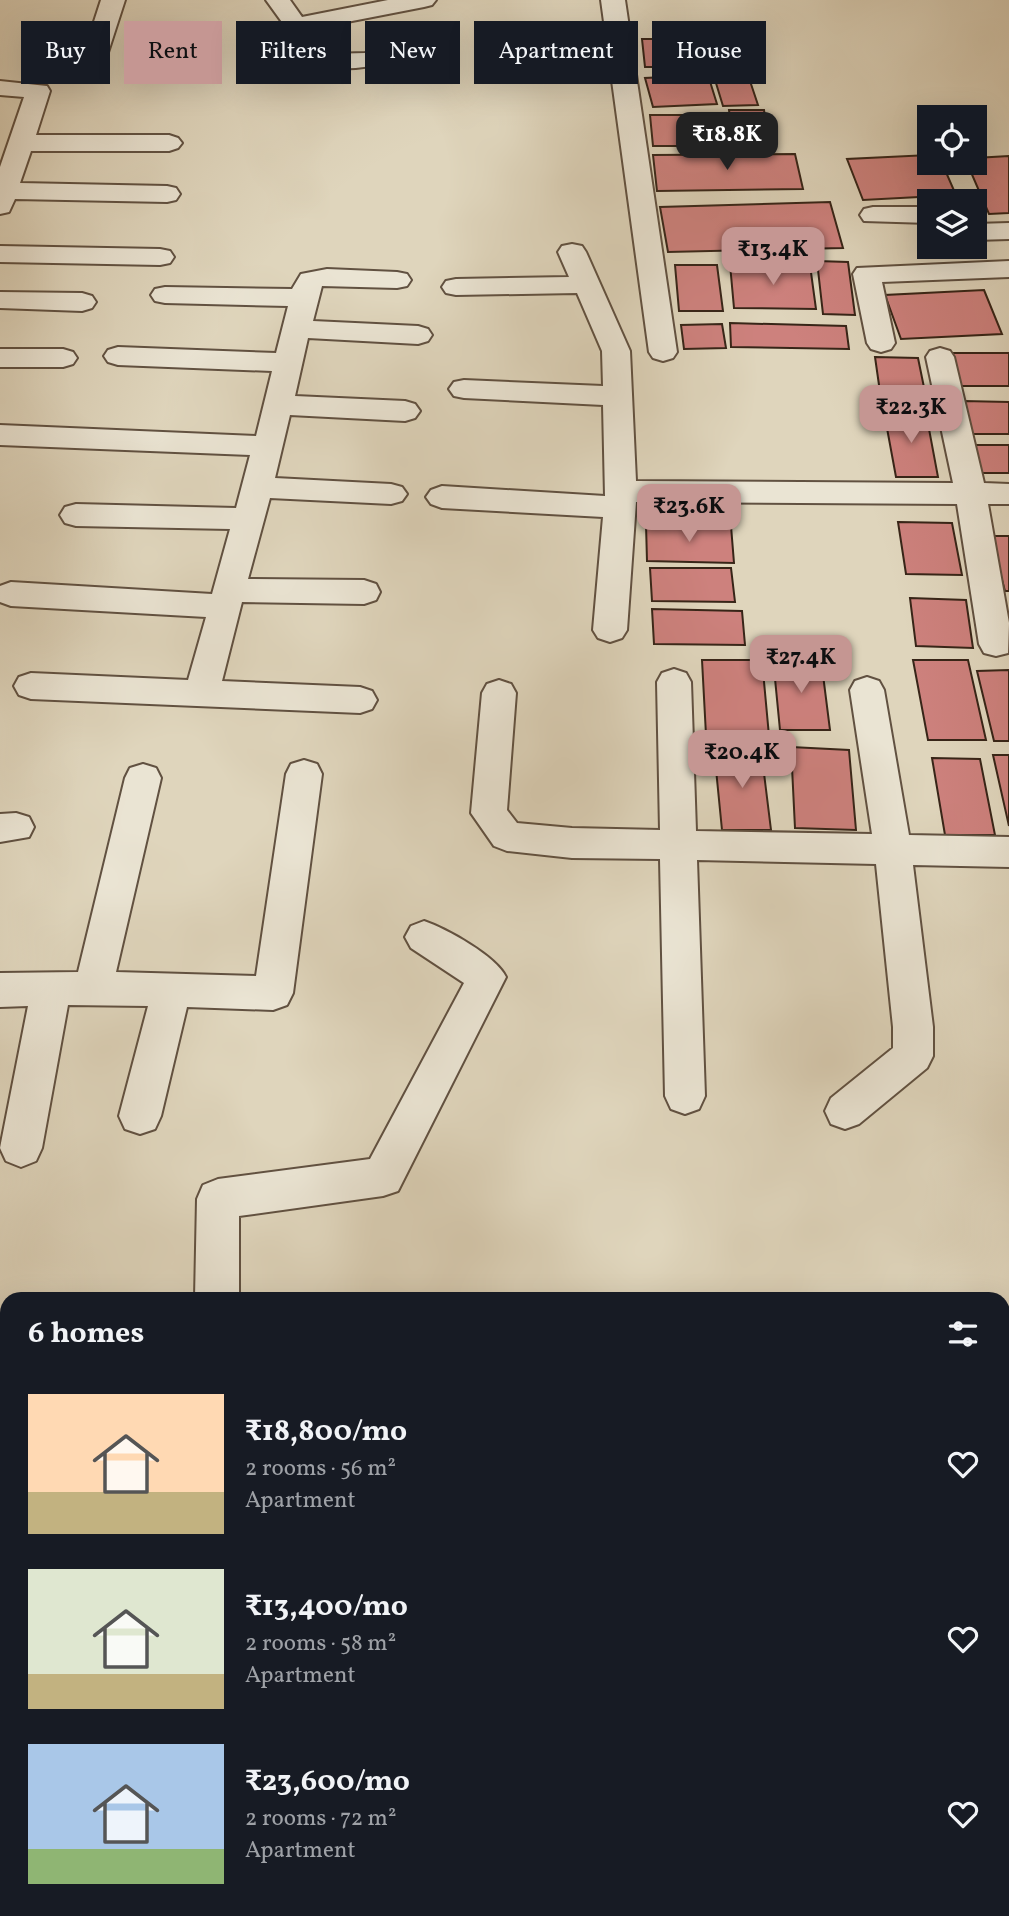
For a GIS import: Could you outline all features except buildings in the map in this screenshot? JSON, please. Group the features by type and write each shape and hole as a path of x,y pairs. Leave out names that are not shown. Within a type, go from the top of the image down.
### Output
{"street":[{"path":"106,21 113,0"},
{"path":"278,0 293,21"},
{"path":"316,21 424,0"},
{"path":"613,0 663,352"},
{"path":"0,88 38,91 2,199 167,194"},
{"path":"21,143 169,143"},
{"path":"873,215 917,215"},
{"path":"987,232 1009,231"},
{"path":"572,252 616,351 620,499 610,629"},
{"path":"0,254 160,257"},
{"path":"881,343 867,274 1009,269"},
{"path":"202,691 268,446 304,298 311,280 397,280"},
{"path":"456,287 586,285"},
{"path":"165,295 304,298"},
{"path":"0,300 82,302"},
{"path":"297,329 418,335"},
{"path":"118,356 288,363"},
{"path":"940,357 971,493 996,644"},
{"path":"0,358 63,358"},
{"path":"464,389 618,396"},
{"path":"278,405 405,411"},
{"path":"0,435 268,446"},
{"path":"257,488 391,494"},
{"path":"442,497 620,499 1009,494"},
{"path":"76,515 249,519"},
{"path":"11,594 227,598 364,592"},
{"path":"674,682 685,1096"},
{"path":"31,686 202,691 360,700"},
{"path":"845,1111 913,1056 914,1027 894,850 867,690"},
{"path":"499,693 489,813 507,836 572,843 1009,852"},
{"path":"0,990 93,988 273,993 304,774"},
{"path":"93,988 144,778"},
{"path":"217,1292 218,1199 383,1177 487,977 424,937"},
{"path":"21,1148 51,989"},
{"path":"140,1116 172,990"}]}
